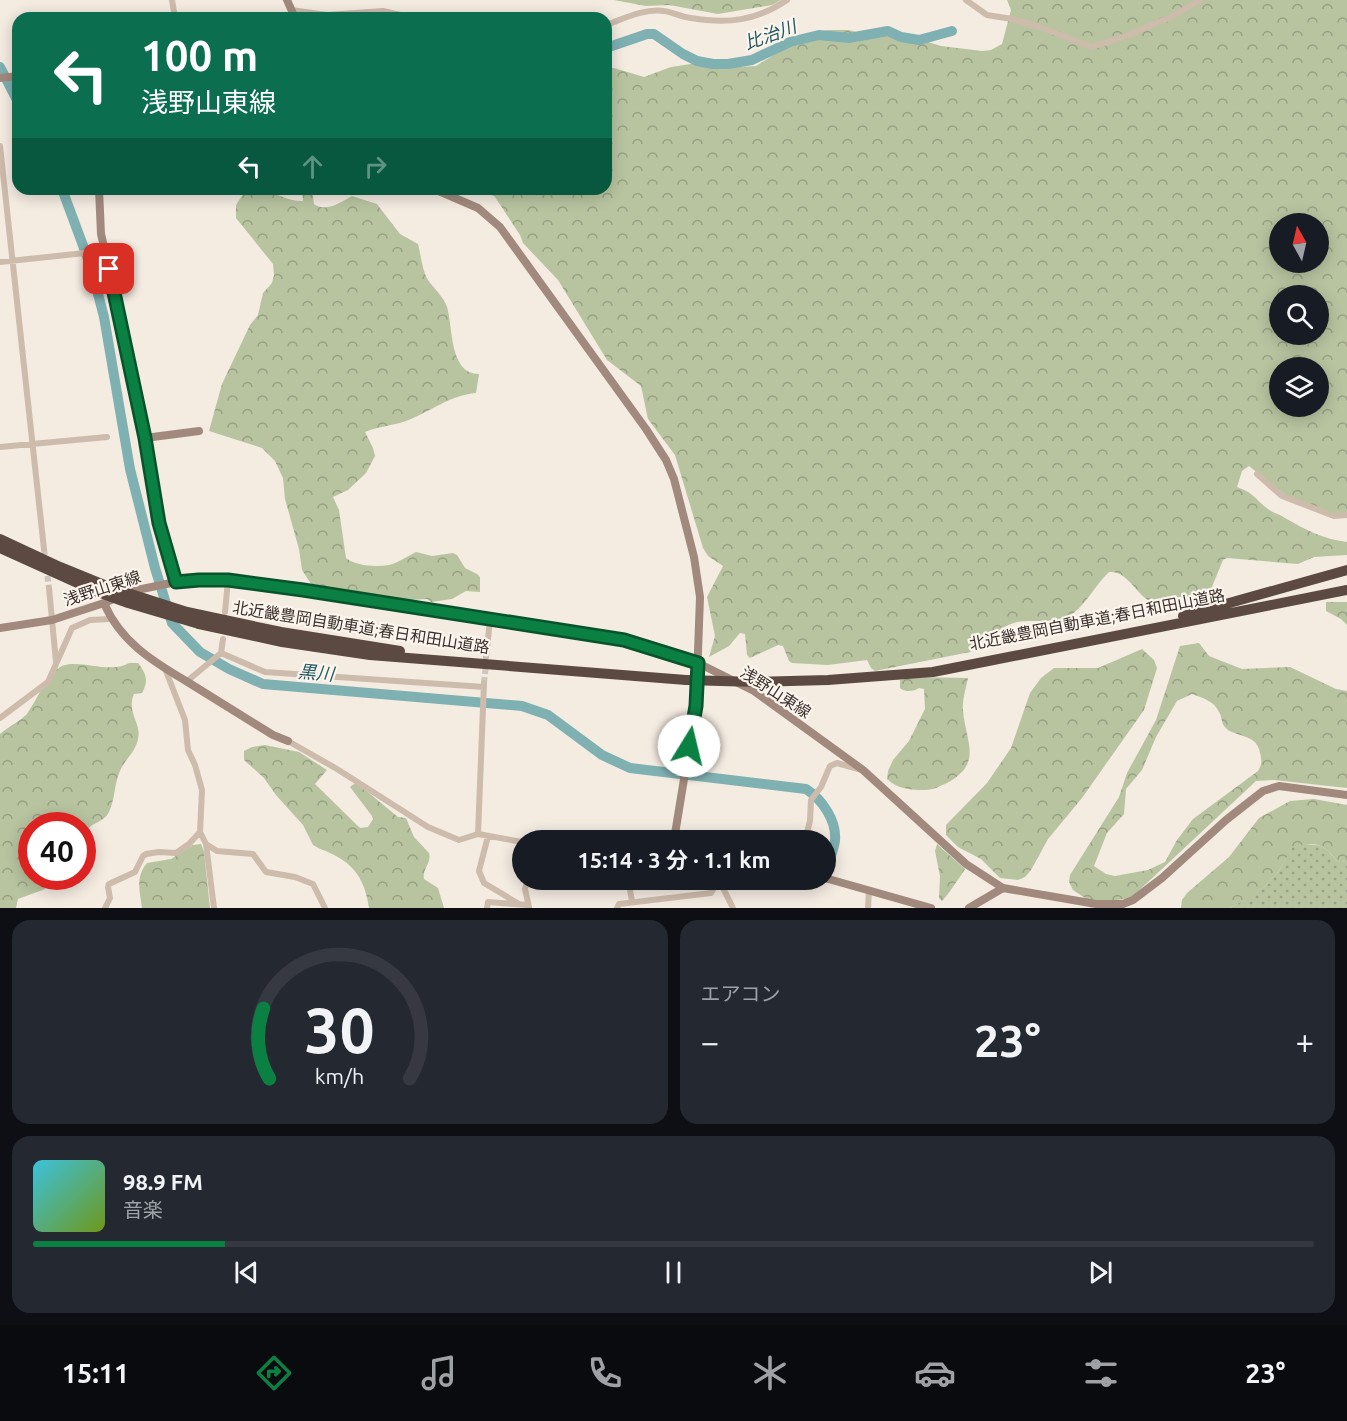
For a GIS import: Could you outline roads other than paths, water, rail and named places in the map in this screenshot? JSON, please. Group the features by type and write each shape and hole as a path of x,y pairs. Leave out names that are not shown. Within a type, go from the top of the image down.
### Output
{"highway":[{"path":"0,531 101,587"},
{"name":"北近畿豊岡自動車道;春日和田山道路","path":"0,539 101,587 128,603 199,624 282,642 358,653 686,680 756,682 853,679 933,672 1347,590"},
{"name":"北近畿豊岡自動車道;春日和田山道路","path":"0,550 56,575 246,626 324,640 516,666"},
{"path":"1154,625 1347,570"},
{"name":"北近畿豊岡自動車道;春日和田山道路","path":"853,679 1347,590"}],"street":[{"path":"612,23 639,14 663,11 692,19 751,18 764,14 787,0"},
{"path":"966,0 987,15 1029,24 1092,46 1129,35 1173,16 1200,0"},
{"path":"369,12 387,12"},
{"path":"0,146 44,549"},
{"path":"99,195 102,251 122,322 159,523 176,582"},
{"path":"452,195 478,208 500,227 666,460 683,511 699,581 700,597 696,706 676,830"},
{"path":"0,262 102,251"},
{"path":"145,438 199,431"},
{"path":"0,447 107,437"},
{"path":"1257,474 1282,496 1334,516 1347,515"},
{"path":"225,612 228,580"},
{"name":"浅野山東線","path":"0,628 52,620 132,591 150,587 176,582 228,580 624,640 698,663 754,691 863,770 966,864 1003,888 1096,904 1123,904 1132,900 1161,879 1226,820 1263,791 1279,786 1347,795"},
{"path":"48,588 57,664"},
{"path":"104,603 110,619 120,632 166,671 273,735 337,769 428,827 459,840 478,834 512,841"},
{"path":"0,718 48,682 72,628 90,620 110,619"},
{"path":"486,657 490,620"},
{"path":"186,682 221,653 224,639"},
{"path":"221,653 266,672 484,685 478,834"},
{"path":"166,671 185,720 188,750 202,790 200,832 206,844 214,908"},
{"path":"807,830 812,800 821,787 830,766 837,763 863,770"},
{"path":"105,908 110,898 108,887 110,884 135,872 143,856 159,852 177,853 200,832"},
{"path":"488,836 479,872 484,883 519,904"},
{"path":"206,844 217,851 253,854 266,872 295,877 313,884 325,908"},
{"path":"836,881 931,908"},
{"path":"969,908 1003,888"},
{"path":"487,908 488,902 528,906 525,890"},
{"path":"630,890 632,902"},
{"path":"616,908 619,904 711,893 713,890"},
{"path":"724,890 733,908"},
{"path":"868,908 869,890"}],"waterway":[{"name":"比治川","path":"612,46 647,34 654,34 697,61 728,64 752,60 790,42 819,35 849,38 888,31 901,37 919,40 952,31"},
{"name":"黒川","path":"0,67 12,90"},
{"name":"黒川","path":"64,195 91,267 104,317 130,469 155,568 172,623 200,652 229,669 263,684 522,706 548,715 602,755 630,768 806,789 823,805 835,830"}],"tunnel":[{"path":"44,549 49,588"},
{"path":"484,683 486,664"}]}
